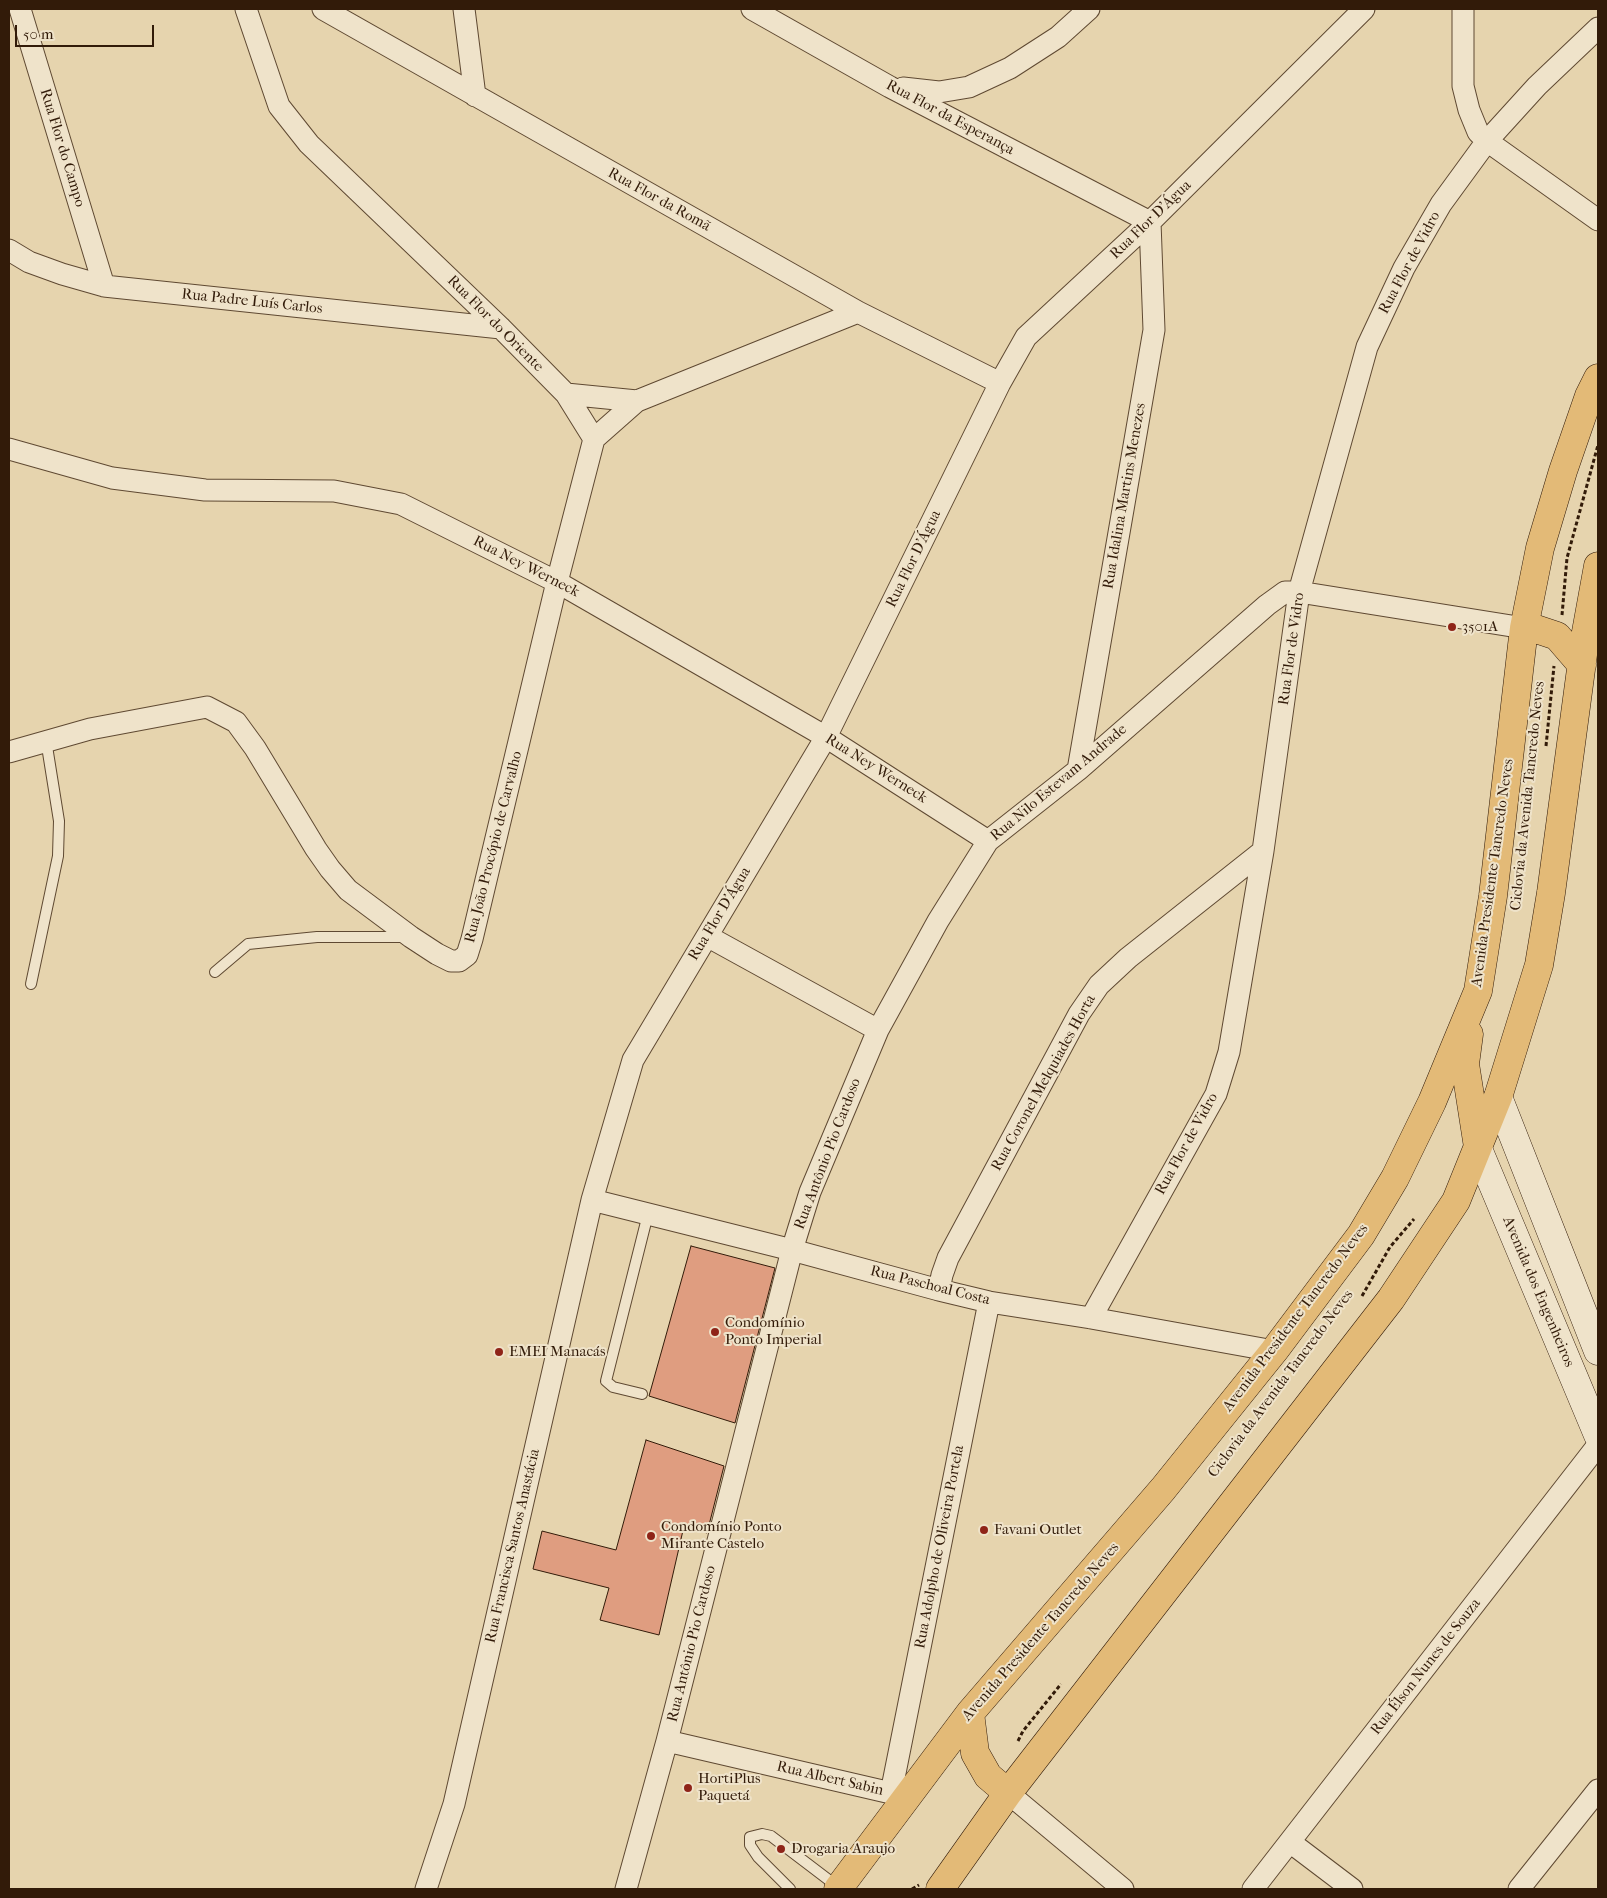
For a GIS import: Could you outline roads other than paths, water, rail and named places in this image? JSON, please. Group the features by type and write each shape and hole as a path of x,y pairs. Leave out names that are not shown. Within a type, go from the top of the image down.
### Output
{"main road":[{"name":"Avenida Presidente Tancredo Neves","path":"838,1889 896,1798 1163,1489 1274,1350 1361,1235 1395,1178 1432,1102 1478,991 1493,896 1524,628 1540,548 1563,471 1589,396 1598,378"},
{"path":"930,1887 1008,1793 1391,1298 1456,1201 1498,1096 1539,965 1551,893 1582,665 1592,633 1598,566"},
{"path":"1524,628 1536,629 1557,636 1582,665"},
{"path":"1478,991 1468,1038 1465,1064 1478,1149"},
{"path":"970,1713 975,1753 988,1776 1008,1793"}],"street":[{"name":"Rua Flor do Campo","path":"20,9 104,286"},
{"name":"Rua Flor do Oriente","path":"246,9 279,106 303,137 501,328 566,394 594,439"},
{"name":"Rua Flor da Romã","path":"323,9 858,312 1000,383"},
{"path":"464,9 475,96"},
{"name":"Rua Flor da Esperança","path":"752,9 890,87 1150,222"},
{"path":"890,87 939,92 969,87 1010,68 1058,37 1089,9"},
{"name":"Rua Flor D'Água","path":"592,1200 633,1060 826,737 1000,383 1026,337 1150,222 1364,9"},
{"path":"1463,9 1462,86 1478,132 1487,141 1598,220"},
{"name":"Rua Flor de Vidro","path":"1091,1318 1216,1094 1230,1052 1263,851 1299,592 1367,347 1404,268 1441,204 1487,141 1537,86 1598,28"},
{"name":"Rua Idalina Martins Menezes","path":"1078,770 1154,330 1150,222"},
{"name":"Rua Padre Luís Carlos","path":"9,250 29,262 104,286 501,328"},
{"path":"558,582 594,439 637,401 858,312"},
{"path":"566,394 637,401"},
{"name":"Rua Ney Werneck","path":"9,449 112,478 205,490 334,491 401,504 558,582 826,737 988,841"},
{"name":"Rua João Procópio de Carvalho","path":"9,752 90,729 207,708 236,722 255,748 330,870 348,890 411,937 451,961 459,961 467,955 472,940 558,582"},
{"name":"Rua Nilo Estevam Andrade","path":"878,1030 938,921 988,841 1078,770 1267,604 1285,592 1299,592"},
{"path":"1299,592 1524,628"},
{"name":"Rua Coronel Melquiades Horta","path":"938,1290 948,1258 1079,1014 1099,985 1128,958 1263,851"},
{"path":"708,936 878,1030"},
{"name":"Rua Antônio Pio Cardoso","path":"626,1889 667,1741 792,1250 810,1192 878,1030"},
{"path":"1498,1096 1598,1351"},
{"name":"Avenida dos Engenheiros","path":"1478,1149 1598,1435"},
{"name":"Rua Paschoal Costa","path":"592,1200 989,1302 1274,1350"},
{"name":"Rua Francisca Santos Anastácia","path":"426,1889 454,1804 592,1200"},
{"name":"Rua Adolpho de Oliveira Portela","path":"896,1798 989,1302"},
{"name":"Rua Élson Nunes de Souza","path":"1253,1889 1598,1445"},
{"name":"Rua Albert Sabin","path":"667,1741 896,1798"},
{"path":"1519,1889 1598,1790"},
{"path":"1008,1793 1124,1889"},
{"path":"1290,1842 1352,1889"}],"lane":[{"path":"31,984 58,856 59,821 46,740"},
{"path":"214,972 248,944 317,937 411,937"},
{"path":"642,1394 613,1387 606,1380 648,1214"},
{"path":"790,1889 758,1857 750,1845 750,1837 762,1834 771,1836 838,1889"}],"place":[{"name":"3501A","path":"1452,627"},
{"name":"Condomínio Ponto Imperial","path":"715,1332"},
{"name":"EMEI Manacás","path":"499,1352"},
{"name":"Favani Outlet","path":"984,1530"},
{"name":"Condomínio Ponto Mirante Castelo","path":"651,1536"},
{"name":"HortiPlus Paquetá","path":"688,1788"},
{"name":"Drogaria Araujo","path":"781,1849"}]}
